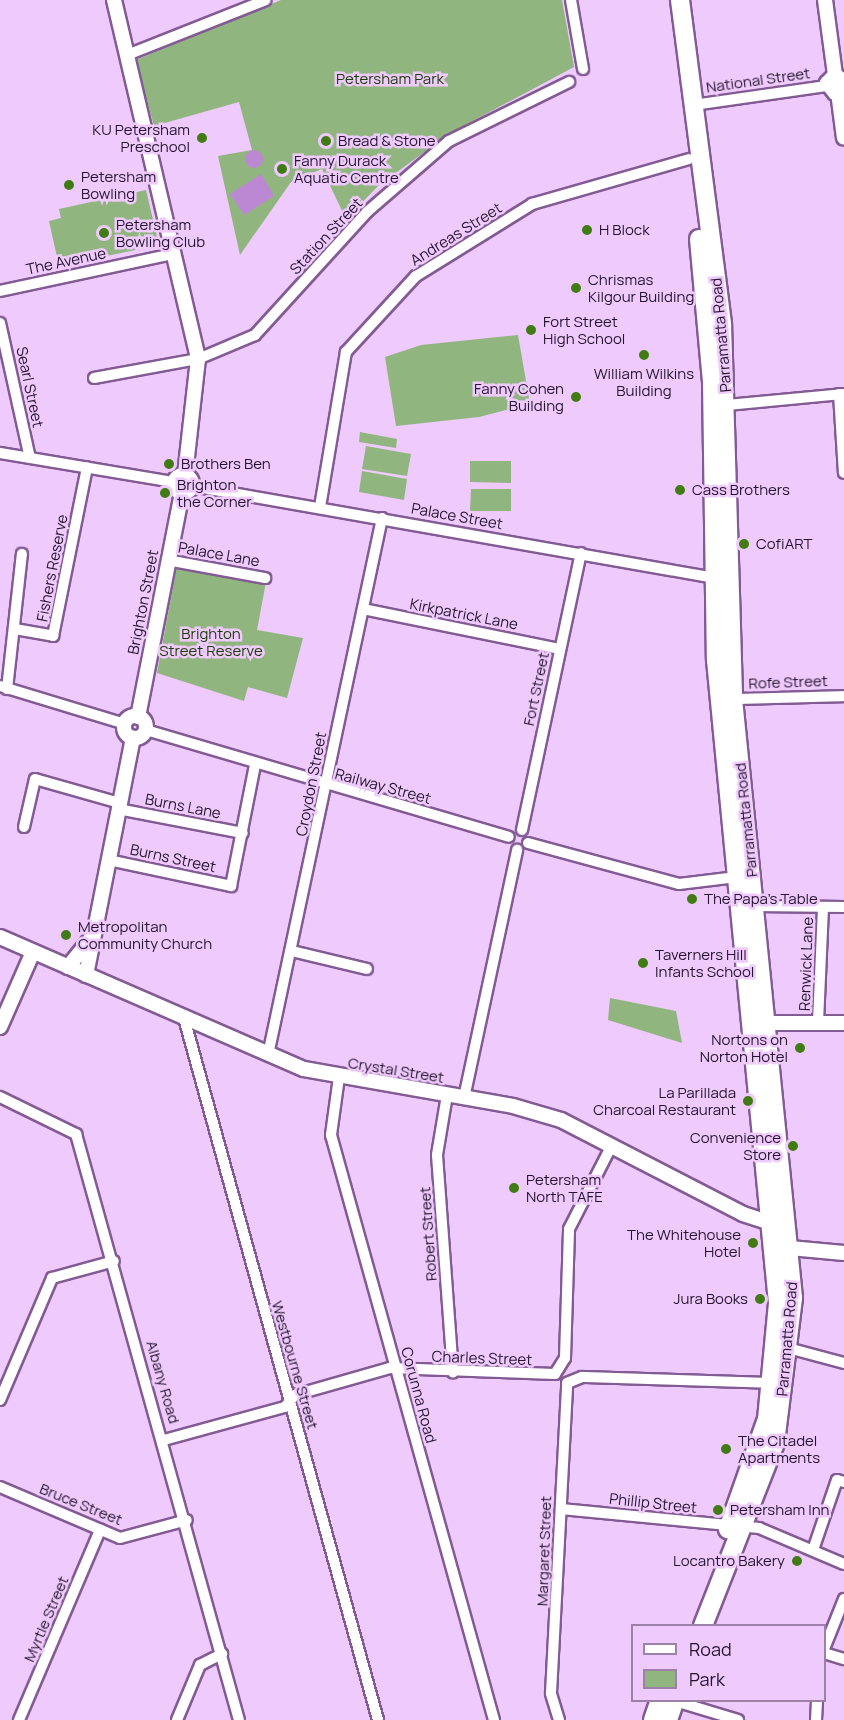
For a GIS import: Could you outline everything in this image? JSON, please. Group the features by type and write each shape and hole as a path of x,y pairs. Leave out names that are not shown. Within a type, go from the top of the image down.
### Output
{"highway":[{"name":"Parramatta Road","path":"668,0 689,159 712,381 716,660 737,877 759,1023 780,1226 778,1303 772,1383 759,1449 704,1624"},
{"name":"Parramatta Road","path":"680,0 722,324 734,699 756,906 759,1023"},
{"name":"Parramatta Road","path":"691,1624 775,1443 788,1348 790,1248 780,1226"},
{"path":"653,1720 660,1702"},
{"path":"668,1720 675,1702"}],"street":[{"name":"Brighton Street","path":"114,0 198,359 184,484 167,560 138,717"},
{"path":"127,55 266,0"},
{"path":"571,0 583,69"},
{"path":"825,0 844,138"},
{"name":"Station Street","path":"94,378 198,359 255,335 366,212 449,141 569,82"},
{"name":"National Street","path":"693,105 838,84"},
{"name":"Andreas Street","path":"320,507 346,352 416,276 532,204 689,159"},
{"name":"The Avenue","path":"0,291 173,254"},
{"name":"Searl Street","path":"0,323 30,458"},
{"path":"726,405 841,394 844,473"},
{"name":"Palace Street","path":"0,453 320,507 715,578"},
{"name":"Fishers Reserve","path":"15,629 53,636 87,467"},
{"name":"Croydon Street","path":"268,1055 292,951 382,518"},
{"path":"22,554 15,629 4,688 124,724 133,738 86,975"},
{"name":"Fort Street","path":"522,830 581,554"},
{"name":"Palace Lane","path":"167,560 265,578"},
{"name":"Kirkpatrick Lane","path":"363,609 559,649"},
{"name":"Rofe Street","path":"734,699 844,696"},
{"path":"124,724 138,717 146,730 133,738"},
{"name":"Railway Street","path":"146,730 326,786 509,837"},
{"path":"243,833 255,765"},
{"name":"Burns Lane","path":"24,827 35,778 119,806 243,833"},
{"path":"464,1098 517,850 509,837 522,830 528,843"},
{"name":"Burns Street","path":"108,860 231,886 243,833"},
{"path":"517,850 528,843 674,883 737,877"},
{"path":"756,906 844,907"},
{"name":"Renwick Lane","path":"818,1022 823,907"},
{"name":"Crystal Street","path":"0,937 268,1055 339,1077 513,1106 580,1127 743,1214 780,1226"},
{"path":"68,967 92,937"},
{"path":"292,951 367,969"},
{"path":"0,1027 33,952"},
{"name":"Westbourne Street","path":"184,1018 378,1720"},
{"path":"759,1023 844,1023"},
{"name":"Corunna Road","path":"339,1077 331,1135 494,1720"},
{"name":"Robert Street","path":"447,1095 437,1155 453,1372"},
{"name":"Albany Road","path":"0,1097 76,1134 187,1520 239,1720"},
{"name":"Charles Street","path":"164,1440 285,1407 290,1401 396,1370 549,1375 561,1370 569,1229 612,1145"},
{"path":"790,1248 844,1253"},
{"path":"0,1400 51,1278 114,1261"},
{"path":"788,1348 844,1363"},
{"name":"Margaret Street","path":"559,1720 551,1694 567,1383 582,1377 772,1383"},
{"path":"813,1550 837,1480 844,1482"},
{"name":"Bruce Street","path":"0,1487 120,1538 187,1520"},
{"name":"Phillip Street","path":"561,1509 736,1525 813,1550 844,1564"},
{"name":"Myrtle Street","path":"19,1720 100,1530"},
{"path":"826,1648 844,1599"},
{"path":"826,1651 844,1659"},
{"path":"177,1720 200,1665 222,1654"},
{"path":"678,1702 738,1720"},
{"path":"816,1720 817,1702"}],"green space":[{"name":"Petersham Park","path":"281,0 562,0 574,67 450,133 378,186 346,219 322,169 291,182 240,255 218,156 252,150 239,102 154,126 136,60"},
{"name":"Petersham Bowling Club","path":"146,190 159,245 59,266 49,221 61,218 59,209"},
{"path":"518,335 530,404 479,417 396,426 385,357 421,345"},
{"path":"360,432 397,439 396,448 359,442"},
{"path":"366,446 411,454 407,476 362,469"},
{"path":"470,461 511,461 511,483 470,482"},
{"path":"362,471 407,479 404,500 359,492"},
{"path":"471,489 511,489 511,511 470,511"},
{"name":"Brighton Street Reserve","path":"177,566 266,582 257,630 303,638 287,698 248,687 244,701 157,673"},
{"path":"610,998 676,1011 682,1043 608,1020"}],"shaded area":[{"path":"254,150 260,153 263,159 260,165 254,168 248,165 245,159 248,153"},
{"path":"261,174 274,196 244,215 230,194"}],"place":[{"name":"KU Petersham Preschool","path":"202,138"},
{"name":"Bread & Stone","path":"326,141"},
{"name":"Fanny Durack Aquatic Centre","path":"282,169"},
{"name":"Petersham Bowling","path":"69,185"},
{"name":"H Block","path":"587,230"},
{"name":"Petersham Bowling Club","path":"104,233"},
{"name":"Chrismas Kilgour Building","path":"576,288"},
{"name":"Fort Street High School","path":"531,330"},
{"name":"William Wilkins Building","path":"644,355"},
{"name":"Fanny Cohen Building","path":"576,397"},
{"name":"Brothers Ben","path":"169,464"},
{"name":"Cass Brothers","path":"680,490"},
{"name":"Brighton the Corner","path":"165,493"},
{"name":"CofiART","path":"744,544"},
{"name":"The Papa's Table","path":"692,899"},
{"name":"Metropolitan Community Church","path":"66,935"},
{"name":"Taverners Hill Infants School","path":"643,963"},
{"name":"Nortons on Norton Hotel","path":"800,1048"},
{"name":"La Parillada Charcoal Restaurant","path":"748,1101"},
{"name":"Convenience Store","path":"793,1146"},
{"name":"Petersham North TAFE","path":"514,1188"},
{"name":"The Whitehouse Hotel","path":"753,1243"},
{"name":"Jura Books","path":"760,1299"},
{"name":"The Citadel Apartments","path":"726,1449"},
{"name":"Petersham Inn","path":"718,1510"},
{"name":"Locantro Bakery","path":"797,1561"}]}
